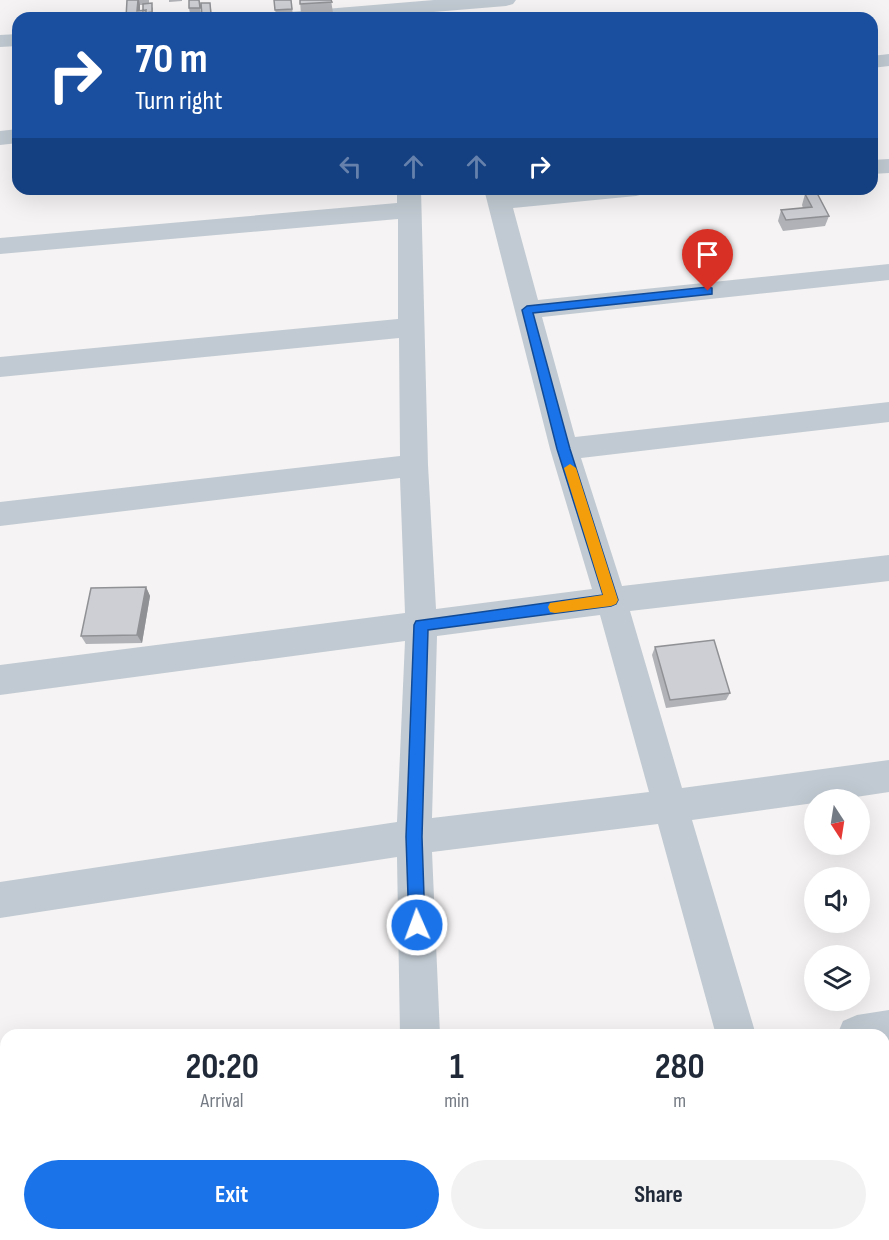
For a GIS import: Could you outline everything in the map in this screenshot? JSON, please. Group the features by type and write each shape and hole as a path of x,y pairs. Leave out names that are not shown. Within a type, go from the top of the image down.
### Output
{"street":[{"path":"381,12 442,8 506,0"},
{"path":"497,195 564,449 611,600 734,1029"},
{"path":"0,246 408,200 413,327 414,465 421,625 414,837 420,1029"},
{"path":"527,310 889,272"},
{"path":"0,367 413,327"},
{"path":"564,449 889,412"},
{"path":"0,514 414,465"},
{"path":"0,680 611,600 889,567"},
{"path":"0,900 414,837 670,806 889,776"}],"building":[{"path":"127,0 138,0 137,11 146,10 146,12 126,12"},
{"path":"189,0 199,0 200,8 189,8"},
{"path":"274,0 291,0 292,9 275,10"},
{"path":"300,0 331,0 332,2 300,4"},
{"path":"152,3 152,12 143,11 143,4"},
{"path":"201,3 210,3 211,12 202,12"},
{"path":"806,195 818,195 829,216 786,220 781,210 812,207"},
{"path":"146,587 137,635 81,636 91,588"},
{"path":"714,640 730,693 670,700 655,647"}],"slow traffic":[{"path":"555,607 611,600 570,468"}],"route":[{"path":"417,925 414,837 421,625 611,600 564,449 527,310 708,291"}]}
